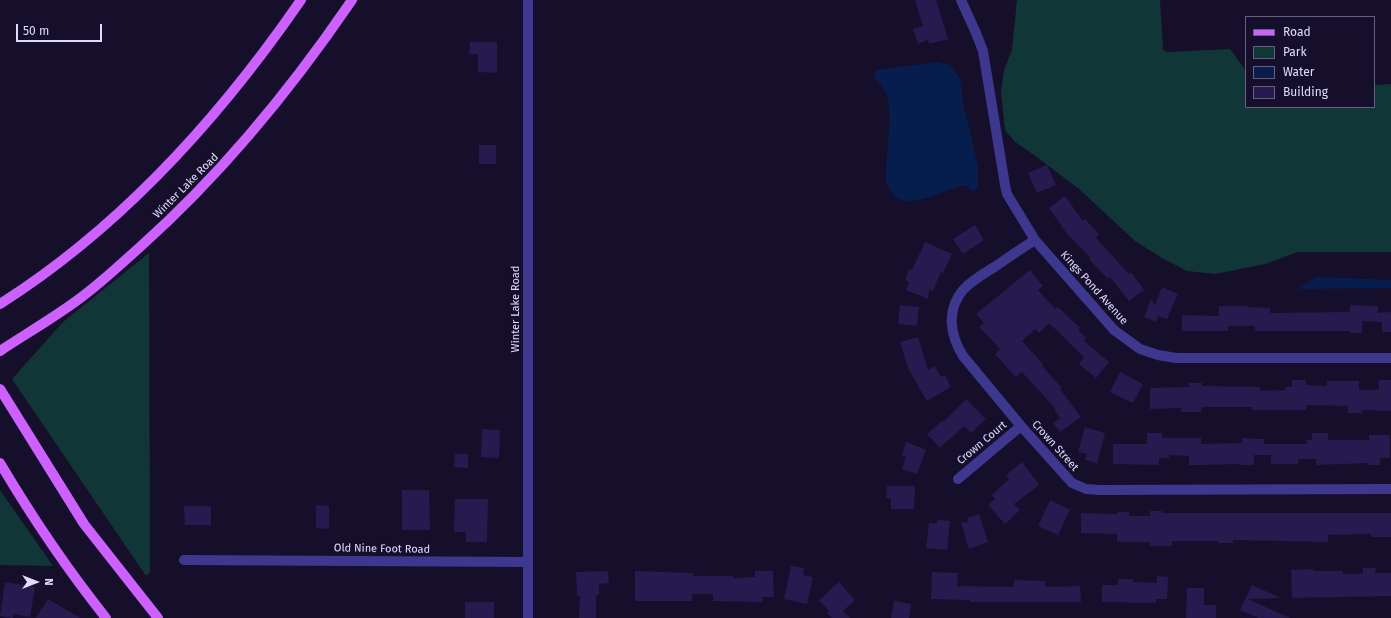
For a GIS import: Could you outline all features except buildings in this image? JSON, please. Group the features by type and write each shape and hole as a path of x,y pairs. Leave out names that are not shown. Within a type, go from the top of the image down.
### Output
{"main road":[{"path":"0,304 74,250 159,173 211,117 236,87 301,0"},
{"name":"Winter Lake Road","path":"0,351 82,296 137,249 195,195 230,158 272,109 325,40 352,0"},
{"path":"0,389 84,524 158,618"},
{"path":"0,463 26,508 82,588 106,618"}],"street":[{"name":"Winter Lake Road","path":"528,0 528,618"},
{"name":"Kings Pond Avenue","path":"961,0 976,33 985,60 1007,194 1035,240 1114,330 1140,349 1158,355 1176,358 1391,358"},
{"name":"Crown Street","path":"1035,240 981,276 963,290 956,301 951,319 951,328 956,346 963,356 1021,426 1072,483 1086,489 1391,489"},
{"name":"Crown Court","path":"958,479 1021,426"},
{"name":"Old Nine Foot Road","path":"184,560 528,562"}],"green space":[{"path":"1017,0 1160,0 1163,50 1168,52 1230,49 1245,70 1245,108 1375,108 1375,85 1391,84 1391,252 1298,252 1265,264 1215,274 1187,271 1162,258 1135,241 1079,189 1015,142 1005,130 1001,92 1004,70 1012,50"},
{"path":"149,253 150,572 146,576 12,379 63,322"},
{"path":"0,490 53,566 0,565"}],"water":[{"path":"937,62 950,65 960,79 963,102 978,166 978,187 975,191 971,190 966,185 930,197 907,201 896,197 888,187 886,174 889,106 886,93 874,76 876,70"},
{"path":"1316,277 1391,280 1391,288 1298,289"}]}
